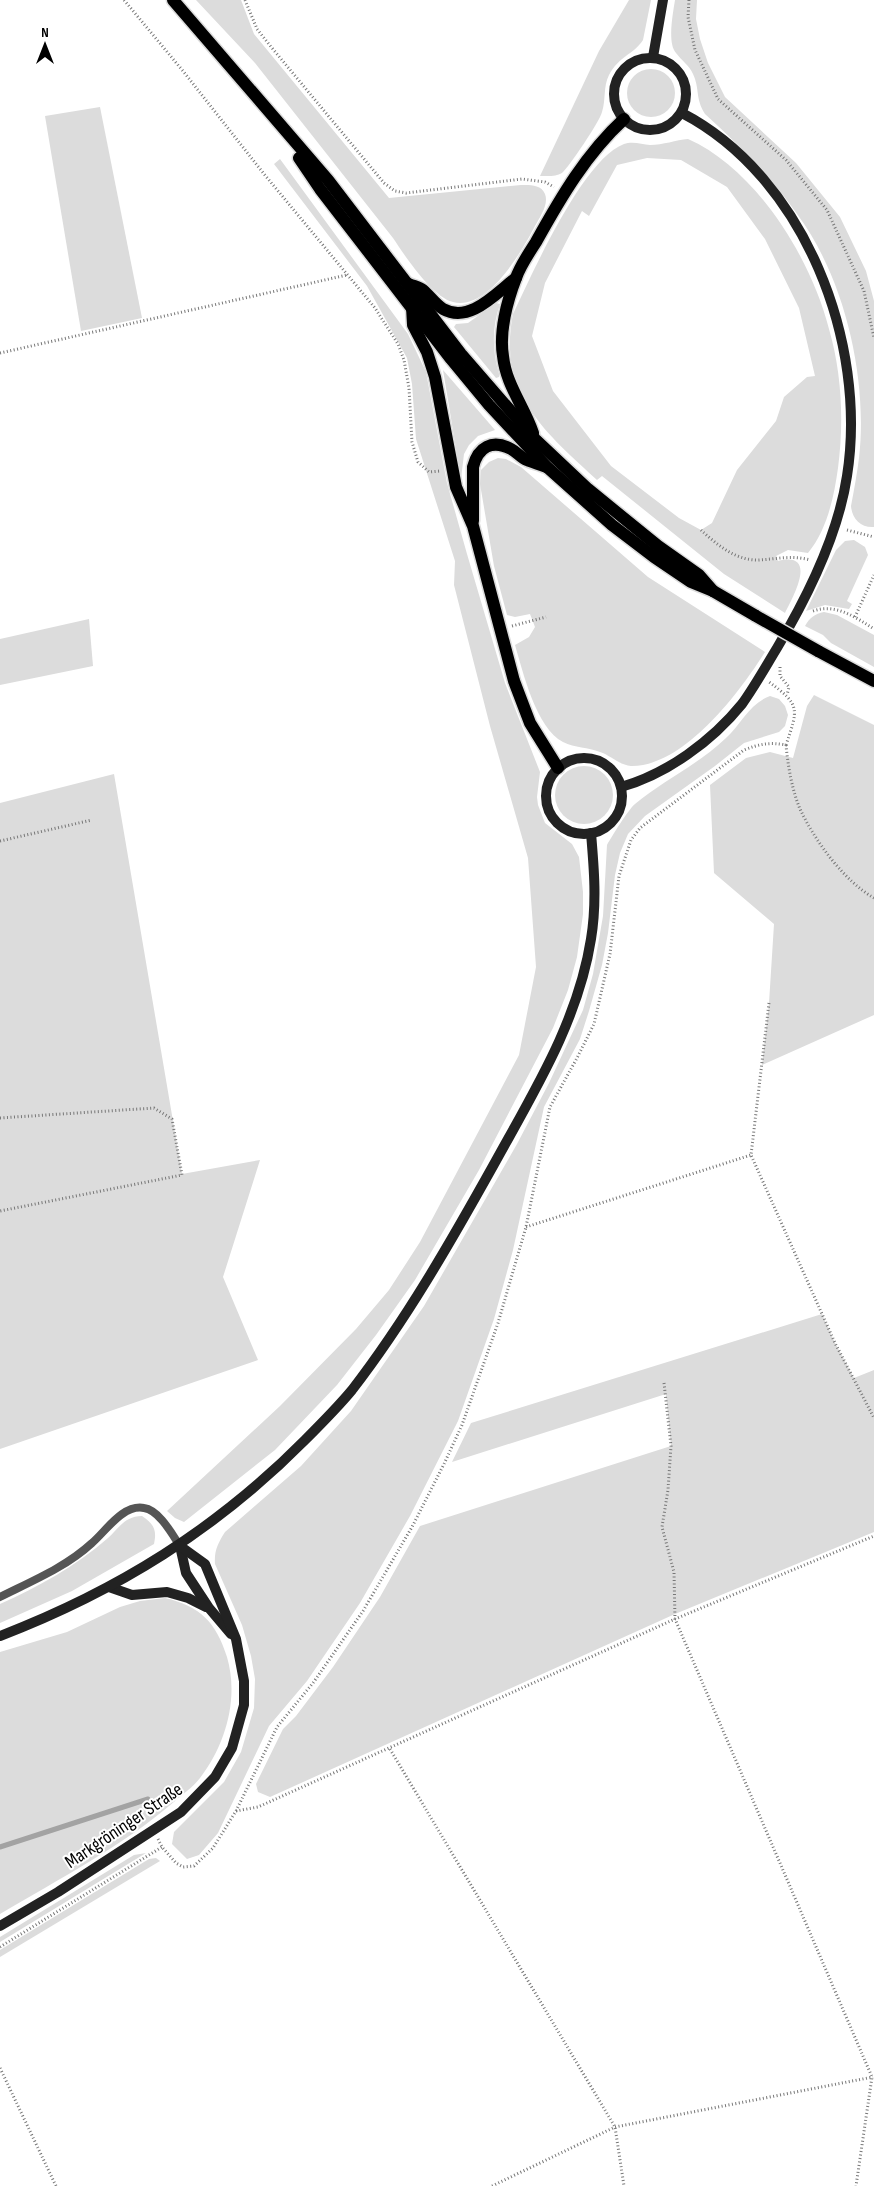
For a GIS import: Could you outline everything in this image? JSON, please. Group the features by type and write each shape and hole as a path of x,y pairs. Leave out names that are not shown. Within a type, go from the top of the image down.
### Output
{"main road":[{"path":"173,0 328,180 467,362 535,439 588,489 658,546 698,575 713,591"},
{"path":"653,57 663,0"},
{"path":"645,58 663,59 673,64 680,72 687,93 686,104 682,113 667,126 649,130 631,125 624,119 615,103 614,94 617,78 629,64 645,58"},
{"path":"269,112 320,189 412,307 489,405 547,467 612,525 690,582 713,591 874,681"},
{"path":"621,787 635,783 658,772 699,746 742,704 760,676 796,613 820,563 834,526 847,476 852,423 845,352 836,313 823,277 807,245 788,213 766,183 741,157 713,133 682,113"},
{"path":"535,439 527,415 516,399 508,380 502,356 504,318 516,278 564,192 598,144 624,119"},
{"path":"406,283 423,290 443,309 456,313 467,312 479,307 516,278"},
{"path":"412,307 413,325 427,352 436,377 443,410 451,469 456,487 473,526 514,681 538,739 558,768"},
{"path":"473,526 473,467 475,459 482,449 490,444 499,445 510,449 526,460 547,467"},
{"path":"582,758 599,761 613,772 621,787 620,807 616,816 609,824 591,833 572,832 563,827 550,813 546,794 548,784 558,768 565,763 582,758"},
{"path":"0,1636 109,1587 180,1546 229,1509 289,1456 351,1391 419,1293 465,1217 551,1060 572,1012 584,972 592,929 595,883 591,833"},
{"path":"180,1546 186,1573 208,1608 236,1640"},
{"name":"Markgröninger Straße","path":"0,1926 181,1812 215,1777 232,1748 244,1706 244,1681 236,1640 205,1564 180,1546"},
{"path":"109,1587 132,1595 167,1592 188,1598 208,1608"}],"lane":[{"path":"0,1597 39,1578 84,1551 127,1510 139,1507 153,1511 180,1546"}],"path":[{"path":"124,0 375,308 398,344 404,360 412,442 418,462 428,472 451,469"},
{"path":"245,0 257,29 267,42 384,183 395,192 406,193 522,179 545,182 564,192"},
{"path":"690,0 688,16 695,50 718,99 786,160 827,210 864,291 874,338"},
{"path":"0,353 347,275"},
{"path":"834,526 874,537"},
{"path":"701,530 720,548 737,556 756,560 800,557 820,563"},
{"path":"874,575 855,617 874,629"},
{"path":"500,629 546,617"},
{"path":"760,676 787,696 793,703 794,720 786,745 788,764 800,809 822,847 851,880 874,898"},
{"path":"154,1830 162,1847 176,1863 183,1867 194,1866 213,1848 236,1812 277,1727 313,1683 363,1611 412,1527 444,1464 462,1425 498,1323 526,1227 550,1107 594,1024 610,954 619,876 631,840 640,828 712,776 744,750 757,744 772,742 786,745"},
{"path":"0,841 92,820"},
{"path":"769,1002 751,1156 835,1343 874,1418"},
{"path":"0,1118 154,1108 172,1119 182,1175 0,1211"},
{"path":"526,1227 751,1156"},
{"path":"664,1383 671,1446 668,1490 662,1527 674,1572 675,1619 873,2077 856,2186"},
{"path":"236,1812 258,1807 675,1619 874,1536"},
{"path":"390,1749 615,2127 624,2186"},
{"path":"0,1947 162,1847"},
{"path":"0,2068 56,2186"},
{"path":"492,2186 615,2127 873,2077"}],"shaded area":[{"path":"196,0 241,0 254,34 389,198 521,185 541,188 546,198 543,210 522,250 502,277 479,297 466,302 453,302 436,292 404,255 393,238 255,63"},
{"path":"629,0 651,0 643,40 617,64 609,75 600,117 571,162 560,174 540,176 599,51"},
{"path":"675,0 697,0 696,19 700,39 708,63 725,97 796,163 840,217 866,271 874,301 874,527 865,526 858,522 853,515 851,506 859,458 860,396 856,363 840,298 814,240 797,214 754,161 705,114 700,103 693,74 673,48 671,28"},
{"path":"646,69 656,69 668,76 675,88 675,98 668,110 656,117 646,117 638,113 631,106 627,98 627,88 631,80 638,73"},
{"path":"100,107 142,318 81,331 45,116"},
{"path":"688,139 713,153 736,171 758,194 777,219 809,274 821,302 837,363 841,398 841,433 832,502 825,524 808,553 788,550 776,556 778,561 790,560 798,563 800,569 797,587 785,613 724,574 602,476 597,480 543,427 519,389 512,367 510,342 513,314 560,220 592,171 608,154 627,143 655,145","holes":["647,158 681,160 727,187 765,239 799,308 815,376 807,377 784,397 776,421 737,470 712,523 701,530 679,518 611,466 553,391 532,336 545,283 582,211 589,216 617,165"]},
{"path":"280,159 408,334 426,372 447,483 467,554 505,683 540,772 538,805 545,823 572,844 579,857 583,892 583,914 577,957 568,990 553,1028 479,1170 415,1280 337,1385 275,1450 184,1522 175,1518 167,1511 280,1406 356,1329 389,1290 420,1242 519,1055 536,967 528,858 490,726 454,585 455,561 416,439 412,384 407,358 367,286 274,164"},
{"path":"496,303 500,304 494,330 495,356 499,374 499,377 496,378 454,327 456,324 468,323"},
{"path":"443,370 495,430 478,436 469,445 464,454 461,479"},
{"path":"498,458 506,459 521,467 648,577 765,652 726,706 690,741 671,754 651,763 631,766 600,752 563,742 545,725 532,698 515,645 529,637 535,627 530,614 515,617 507,615 494,566 480,484 481,470 489,462"},
{"path":"854,540 865,547 868,555 847,601 852,604 849,609 825,605 806,611 836,550 845,541"},
{"path":"824,612 837,615 874,635 874,667 805,626 813,616"},
{"path":"89,619 93,666 0,685 0,639"},
{"path":"814,695 874,725 874,1015 762,1065 769,1003 774,924 714,873 710,785 746,758 770,752 793,758 807,706"},
{"path":"770,696 779,699 785,706 788,715 785,726 779,732 744,743 645,816 628,834 620,853 615,875 602,965 589,1011 580,1039 544,1107 513,1250 494,1319 458,1421 410,1516 360,1603 307,1681 269,1726 218,1833 199,1855 187,1859 172,1844 174,1832 224,1782 241,1752 254,1708 255,1679 251,1656 242,1625 215,1564 216,1551 220,1540 225,1532 301,1466 351,1411 424,1306 517,1144 549,1083 583,1010 593,974 603,916 607,845 620,823 635,804 716,747 751,709"},
{"path":"584,766 600,771 608,779 613,795 608,811 600,819 584,824 568,819 560,811 555,795 560,779 568,771"},
{"path":"114,774 182,1174 260,1160 223,1277 258,1360 0,1449 0,803"},
{"path":"822,1314 854,1378 874,1370 874,1532 675,1614 270,1797 258,1792 256,1784 283,1729 296,1716 333,1667 380,1597 420,1526 671,1446 666,1394 452,1462 471,1423"},
{"path":"142,1516 154,1528 154,1544 72,1591 0,1623 0,1604 56,1575 96,1548 127,1520"},
{"path":"165,1598 188,1606 205,1617 218,1634 223,1645 232,1688 228,1720 217,1751 209,1765 188,1790 134,1833 0,1914 0,1652 67,1632 120,1607 140,1601"},
{"path":"146,1853 0,1942 0,1937 134,1855"},
{"path":"156,1858 160,1861 0,1957 0,1950 149,1859"}],"waterway":[{"path":"0,1847 148,1799"}]}
